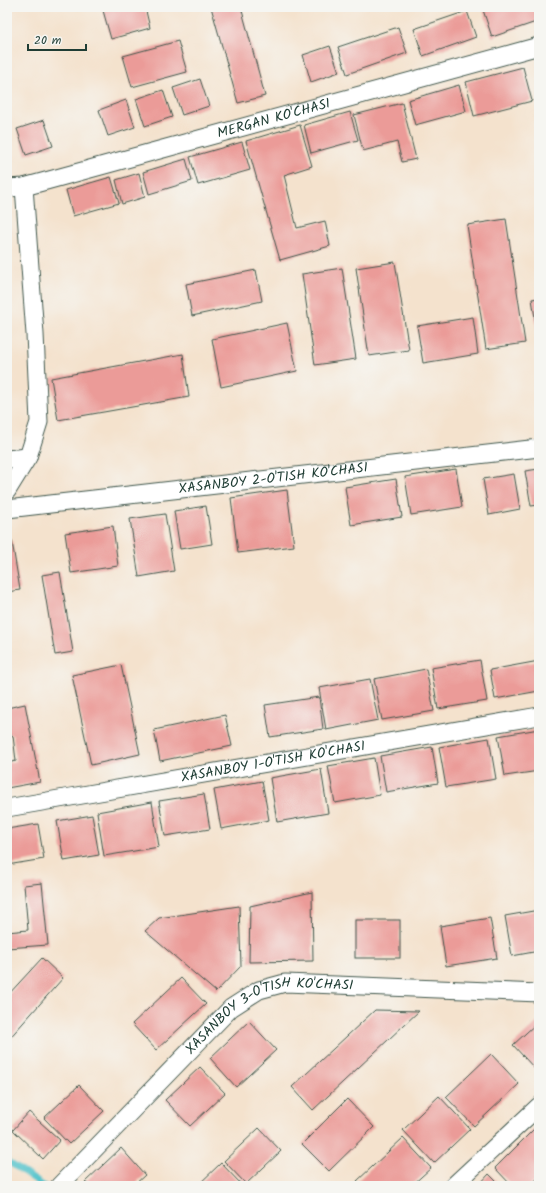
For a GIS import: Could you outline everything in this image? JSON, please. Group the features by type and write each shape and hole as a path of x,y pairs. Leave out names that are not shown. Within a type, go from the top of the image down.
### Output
{"street":[{"name":"MERGAN KO'CHASI","path":"7,188 24,187 539,46"},
{"path":"7,491 28,457 39,422 35,334 24,187"},
{"name":"XASANBOY 2-O'TISH KO'CHASI","path":"7,509 539,448"},
{"path":"7,459 28,457"},
{"name":"XASANBOY 1-O'TISH KO'CHASI","path":"7,808 539,716"},
{"name":"XASANBOY 3-O'TISH KO'CHASI","path":"59,1186 231,1008 259,990 285,983 539,992"},
{"path":"453,1186 539,1107"}],"building":[{"path":"102,7 145,7 150,28 111,39"},
{"path":"211,7 241,7 265,96 238,103"},
{"path":"482,7 539,7 539,21 492,37"},
{"path":"467,11 476,37 423,56 414,29"},
{"path":"398,27 407,53 347,74 338,47"},
{"path":"178,41 187,72 132,87 123,56"},
{"path":"330,46 339,72 311,82 303,55"},
{"path":"523,67 532,101 474,116 466,82"},
{"path":"200,79 209,106 182,115 173,88"},
{"path":"459,85 466,111 415,125 408,100"},
{"path":"163,90 172,117 145,126 136,99"},
{"path":"126,100 135,127 108,136 99,110"},
{"path":"402,103 416,159 402,162 397,142 363,151 354,115"},
{"path":"350,112 358,140 311,153 304,125"},
{"path":"44,120 53,146 26,155 17,129"},
{"path":"300,125 312,166 284,175 297,228 325,221 330,246 280,260 246,141"},
{"path":"242,142 250,170 198,185 190,157"},
{"path":"186,159 192,181 149,194 143,172"},
{"path":"139,173 145,197 122,204 116,180"},
{"path":"111,177 119,203 73,216 66,190"},
{"path":"8,212 10,233 7,233"},
{"path":"506,219 525,343 486,349 467,225"},
{"path":"395,262 409,350 369,356 356,268"},
{"path":"342,268 356,359 315,365 302,274"},
{"path":"256,270 262,301 192,316 186,284"},
{"path":"8,286 10,316 7,316"},
{"path":"539,298 539,337 538,337 532,299"},
{"path":"473,317 478,354 423,363 417,326"},
{"path":"287,323 297,371 221,387 212,339"},
{"path":"183,354 189,397 58,420 51,378"},
{"path":"456,469 462,507 411,515 405,477"},
{"path":"539,469 539,505 531,506 525,471"},
{"path":"514,474 520,509 489,515 483,479"},
{"path":"396,479 402,517 351,525 345,487"},
{"path":"287,490 294,546 238,553 231,498"},
{"path":"206,506 212,544 180,549 174,511"},
{"path":"165,514 174,571 139,577 130,519"},
{"path":"113,526 118,566 71,573 65,533"},
{"path":"12,541 20,590 7,592 7,542"},
{"path":"60,572 73,652 55,655 42,575"},
{"path":"480,660 487,701 438,709 431,668"},
{"path":"539,661 539,691 495,699 490,670"},
{"path":"121,665 140,754 91,765 72,675"},
{"path":"426,669 434,711 382,720 374,679"},
{"path":"370,679 378,720 326,730 319,688"},
{"path":"319,697 323,729 270,737 265,705"},
{"path":"25,704 40,782 7,788 7,763 16,761 13,736 7,732 7,708"},
{"path":"225,715 232,746 160,761 154,730"},
{"path":"539,729 539,771 505,776 498,736"},
{"path":"489,738 496,779 446,787 439,747"},
{"path":"432,747 438,783 386,792 380,756"},
{"path":"374,758 380,795 335,803 328,766"},
{"path":"321,769 328,813 277,822 270,778"},
{"path":"262,781 269,820 221,829 214,790"},
{"path":"204,794 210,829 165,836 159,801"},
{"path":"152,802 159,847 104,856 97,812"},
{"path":"92,815 99,855 64,861 57,821"},
{"path":"38,824 44,859 7,865 7,829"},
{"path":"42,883 48,945 7,948 7,932 28,930 24,885"},
{"path":"312,892 313,961 249,962 250,906"},
{"path":"239,906 241,966 216,992 145,931 159,918"},
{"path":"539,910 539,951 512,956 505,916"},
{"path":"490,918 497,958 446,966 440,926"},
{"path":"355,920 400,920 400,958 355,958"},
{"path":"42,958 63,978 7,1041 7,996"},
{"path":"181,978 206,1004 156,1050 132,1024"},
{"path":"375,1010 419,1011 313,1110 292,1087"},
{"path":"249,1021 276,1050 236,1087 210,1058"},
{"path":"539,1021 539,1065 535,1069 513,1045"},
{"path":"491,1054 519,1084 474,1126 446,1097"},
{"path":"200,1067 225,1093 190,1126 165,1100"},
{"path":"79,1085 104,1111 69,1144 44,1118"},
{"path":"439,1096 470,1129 434,1163 403,1130"},
{"path":"347,1099 374,1127 329,1171 302,1144"},
{"path":"29,1112 60,1140 43,1159 13,1130"},
{"path":"539,1124 539,1177 530,1186 512,1186 495,1168"},
{"path":"259,1128 281,1151 246,1184 224,1161"},
{"path":"403,1138 431,1168 411,1186 362,1186 357,1181"},
{"path":"121,1148 145,1175 133,1186 90,1186 85,1182"},
{"path":"221,1163 242,1185 197,1186"},
{"path":"489,1174 501,1186 478,1186"}],"waterway":[{"path":"7,1161 44,1186"}]}
